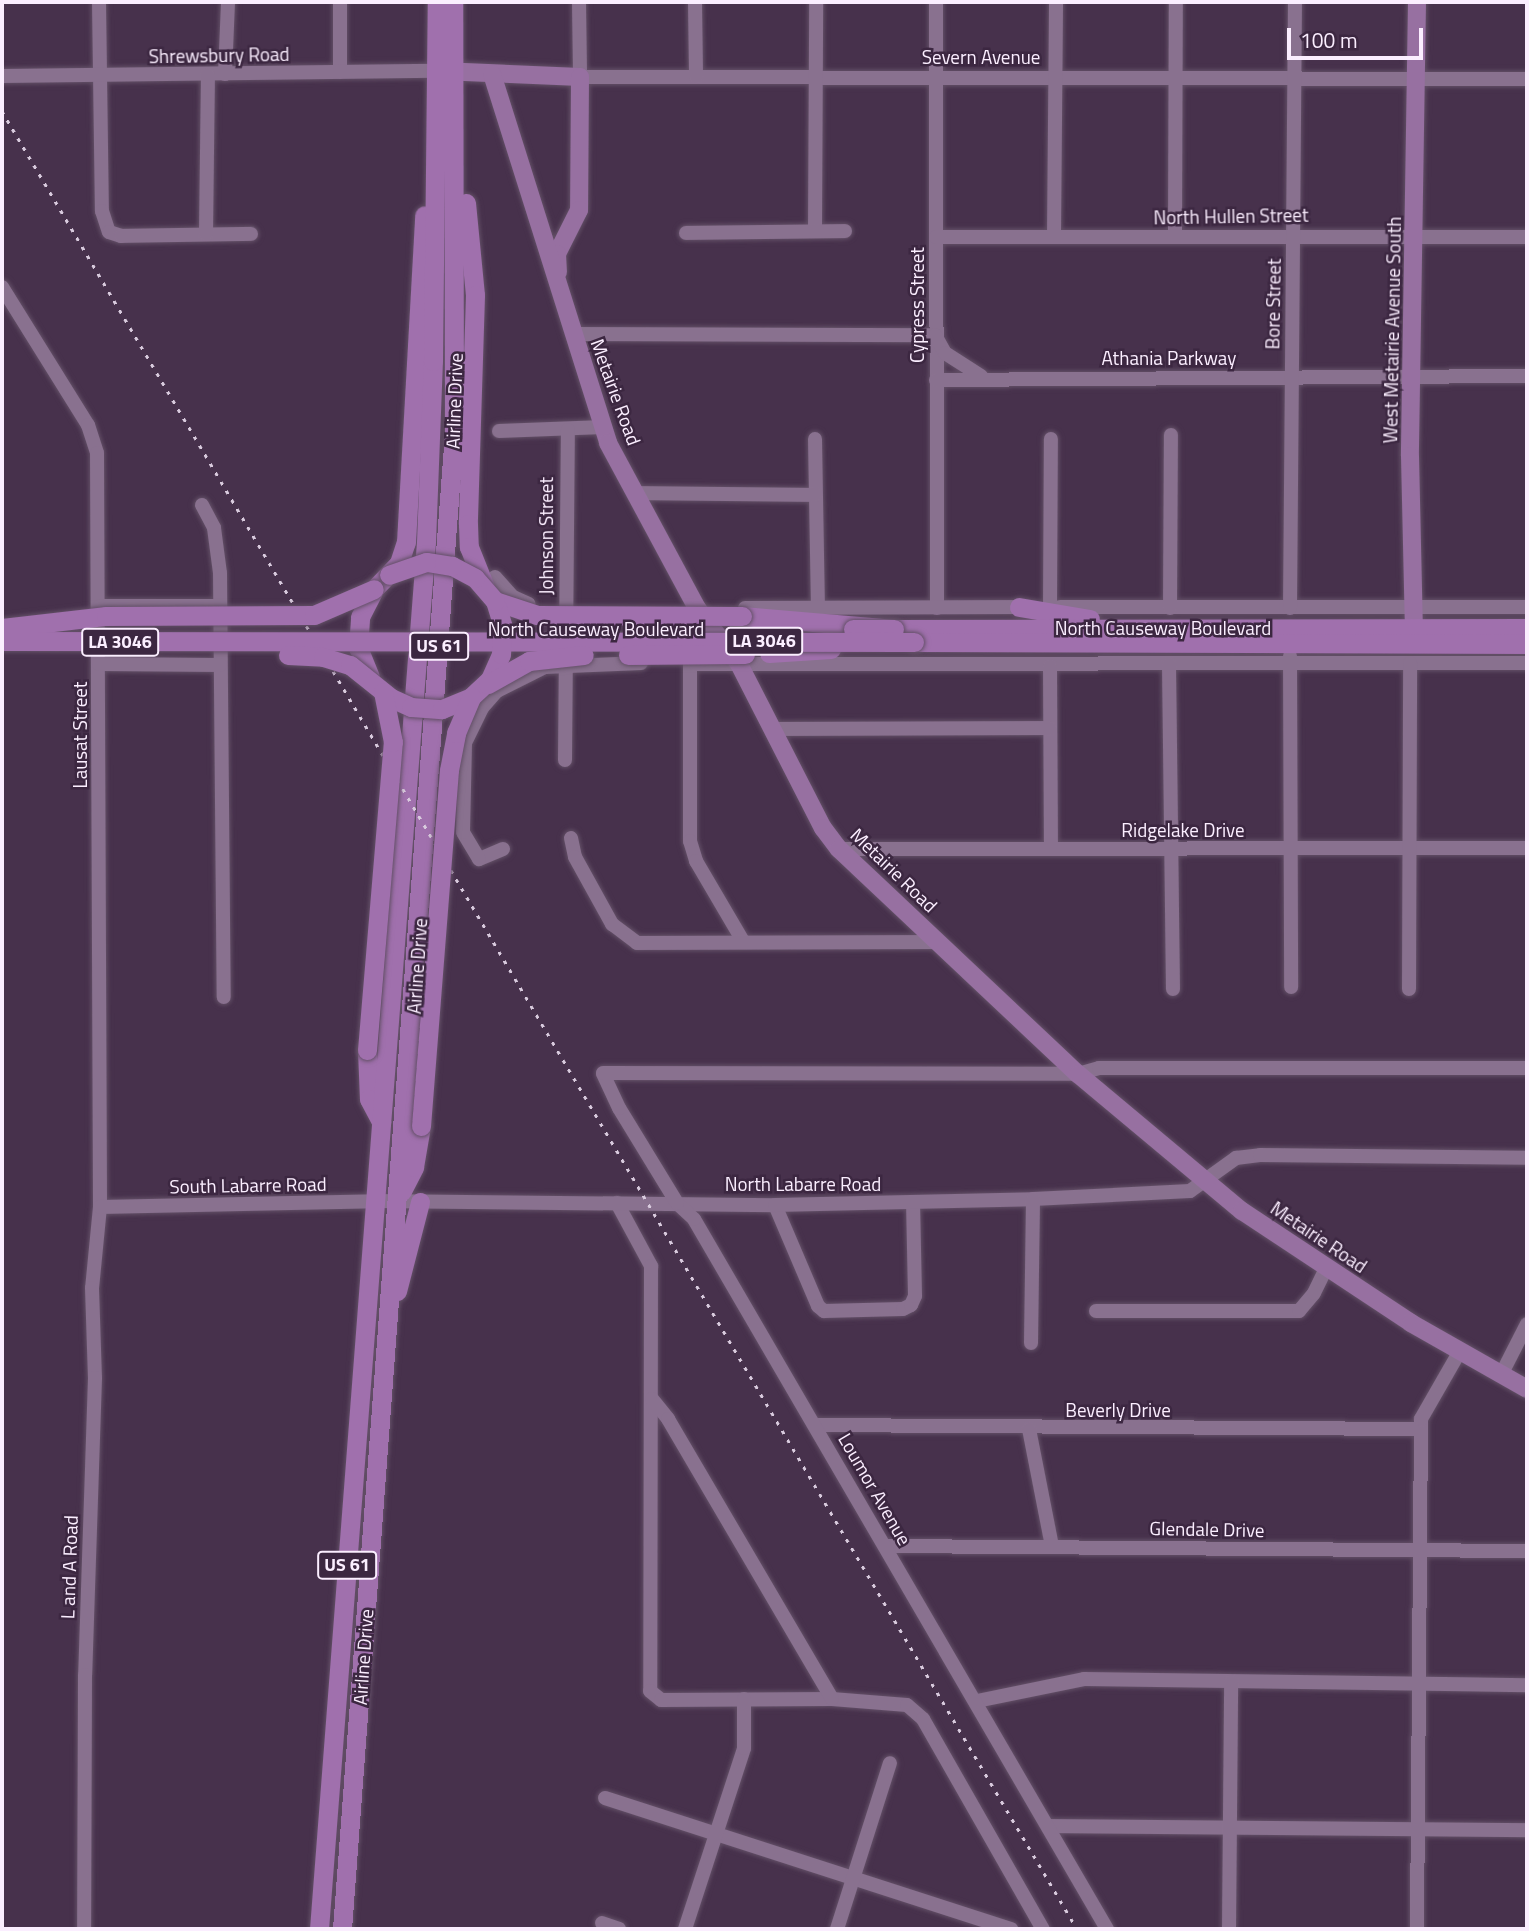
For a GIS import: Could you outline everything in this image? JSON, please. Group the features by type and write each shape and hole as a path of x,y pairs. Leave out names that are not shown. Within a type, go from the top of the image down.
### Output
{"highway":[{"name":"Airline Drive","path":"342,1929 454,432 457,159 437,2"},
{"name":"Airline Drive","path":"319,1929 426,542 435,160 453,2"},
{"path":"396,1202 414,1167 421,1126 453,741 476,693 497,667 503,640 492,588 469,547 475,313 470,222 457,159"},
{"path":"389,575 406,542 417,295 424,209 435,160"},
{"path":"2,628 106,616 314,615 374,589 389,575 413,564 439,563 464,571 537,615 742,617 904,636"},
{"path":"370,677 357,633 374,589"},
{"path":"1019,607 1117,628"},
{"name":"North Causeway Boulevard","path":"2,628 904,636 1289,636 1414,628 1527,629"},
{"name":"North Causeway Boulevard","path":"2,641 239,643 904,636 1117,628 1438,643 1527,643"},
{"path":"2,641 99,653 309,655 337,660 370,677 383,692 421,709 442,709 476,693 513,667 547,656 769,653 904,636"},
{"path":"381,1122 369,1099 367,1050 393,742 383,692"},
{"path":"388,1308 410,1254 420,1202"},
{"path":"358,1419 360,1474 365,1484 375,1486"},
{"path":"330,1792 352,1794"}],"main road":[{"name":"West Metairie Avenue South","path":"1414,628 1412,377 1416,235 1417,2"},
{"name":"Severn Avenue","path":"445,71 580,78"},
{"name":"Metairie Road","path":"492,74 603,427 697,608 739,664 824,828 839,849 1078,1074 1241,1210 1326,1268 1527,1389"},
{"path":"559,290 557,254 579,210 580,78"},
{"path":"540,229 555,236 567,235"},
{"path":"1414,628 1424,641 1438,643"},
{"path":"1487,643 1513,639 1527,629"}],"street":[{"path":"99,2 102,211 109,232 121,236 251,234"},
{"path":"225,74 228,2"},
{"path":"340,2 340,72"},
{"path":"579,2 580,78"},
{"path":"695,2 696,78"},
{"path":"815,231 816,2"},
{"name":"Cypress Street","path":"936,2 937,608"},
{"path":"1054,236 1056,2"},
{"path":"1175,236 1176,2"},
{"name":"Bore Street","path":"1290,608 1295,2"},
{"name":"Shrewsbury Road","path":"2,76 445,71"},
{"path":"206,234 208,75"},
{"name":"Severn Avenue","path":"580,78 1527,79"},
{"path":"686,233 845,231"},
{"name":"North Hullen Street","path":"936,237 1294,234 1527,237"},
{"name":"Lausat Street","path":"2,287 88,425 97,453 100,606 100,1207"},
{"path":"573,334 935,335 945,353 985,378"},
{"name":"Athania Parkway","path":"936,380 1527,376"},
{"path":"499,431 603,427"},
{"name":"Johnson Street","path":"565,760 568,664 568,430"},
{"path":"1170,608 1171,435"},
{"path":"816,439 818,608"},
{"path":"1049,607 1051,439"},
{"path":"635,493 815,495"},
{"path":"201,505 214,527 218,549 224,997"},
{"name":"North Causeway Boulevard","path":"492,588 520,601 566,608 1527,607"},
{"path":"100,606 219,606"},
{"path":"1289,636 1291,987"},
{"name":"North Causeway Boulevard","path":"503,849 479,859 463,832 465,743 482,708 496,691 526,674 568,664 905,661 1050,666 1527,663"},
{"path":"1409,989 1410,663"},
{"path":"99,664 220,665"},
{"path":"690,664 690,841 696,861 743,942"},
{"path":"1169,664 1173,989"},
{"path":"1050,666 1051,847"},
{"path":"773,729 1050,728"},
{"path":"571,838 575,857 612,924 637,943 939,942"},
{"name":"Ridgelake Drive","path":"839,849 1527,848"},
{"path":"1078,1074 1099,1068 1527,1068"},
{"name":"Loumor Avenue","path":"1078,1074 603,1073 677,1203 694,1219 887,1546 1107,1929"},
{"path":"1207,1181 1236,1158 1260,1155 1527,1158"},
{"name":"North Labarre Road","path":"396,1202 775,1205 1033,1199 1189,1191 1207,1181"},
{"path":"1031,1343 1033,1199"},
{"name":"South Labarre Road","path":"100,1207 396,1202"},
{"path":"775,1205 818,1307 824,1311 904,1309 911,1305 915,1296 913,1202"},
{"path":"617,1203 651,1266 652,1694 661,1700 832,1699 907,1705 923,1720 1043,1929"},
{"name":"L and A Road","path":"84,1929 85,1675 96,1378 92,1288 100,1207"},
{"path":"1096,1311 1299,1311 1326,1268"},
{"path":"1501,1375 1527,1324"},
{"path":"1417,1929 1423,1549 1421,1429 1423,1412 1460,1351"},
{"path":"652,1399 668,1419 832,1699"},
{"name":"Beverly Drive","path":"815,1425 1029,1429 1421,1429"},
{"path":"1029,1429 1052,1546"},
{"name":"Glendale Drive","path":"887,1546 1527,1550"},
{"path":"977,1702 1070,1679 1419,1686 1527,1685"},
{"path":"1229,1929 1231,1682"},
{"path":"685,1929 744,1748 744,1699"},
{"path":"837,1929 890,1763"},
{"path":"605,1798 854,1878 987,1926 1011,1929"},
{"path":"1049,1826 1417,1832 1527,1830"},
{"path":"602,1923 619,1929"}],"railway":[{"path":"2,111 1077,1929"}]}
